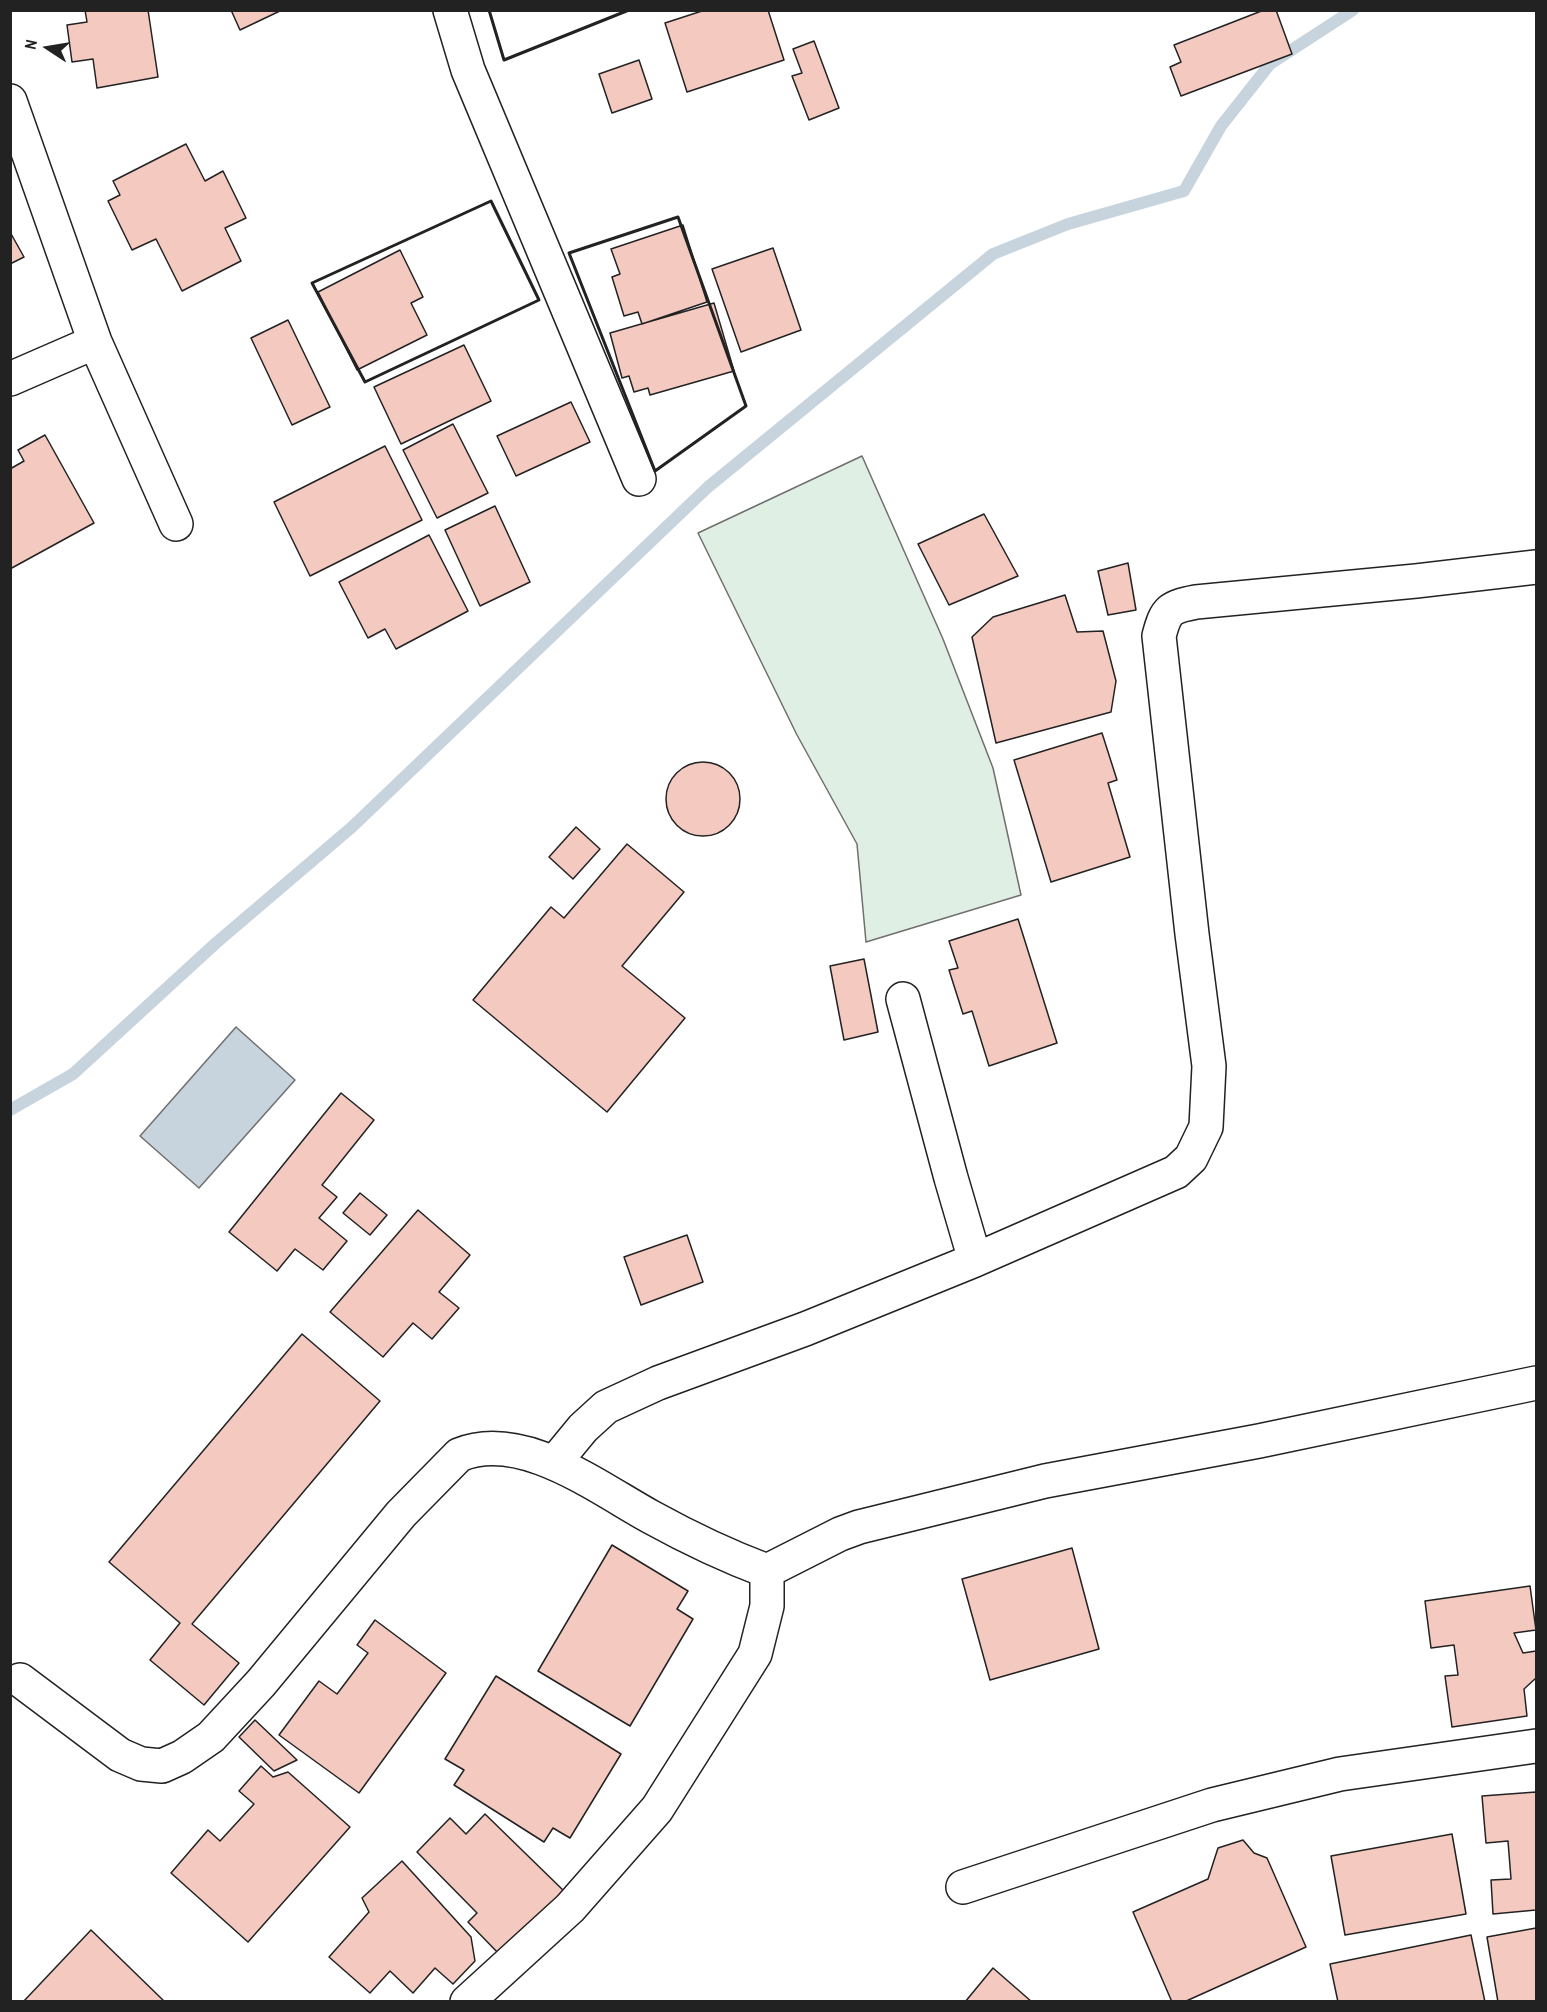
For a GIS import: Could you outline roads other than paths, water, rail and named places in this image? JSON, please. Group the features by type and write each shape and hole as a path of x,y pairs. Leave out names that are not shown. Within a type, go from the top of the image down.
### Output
{"street":[{"path":"450,10 468,70 639,478"},
{"path":"10,101 95,342 176,524"},
{"path":"10,379 95,342"},
{"path":"555,1462 583,1428 606,1407 658,1383 805,1329 975,1260 1176,1172 1191,1158 1206,1126 1209,1066 1159,636 1164,617 1173,607 1196,602 1536,567"},
{"path":"903,999 975,1260"},
{"path":"20,1680 120,1755 141,1764 162,1766 182,1757 211,1737 261,1683 401,1514 459,1455 477,1449 505,1449 555,1462 652,1518 723,1555 767,1571 840,1534 859,1527 1045,1481 1259,1441 1536,1383"},
{"path":"467,2001 570,1908 657,1809 755,1654 767,1606 767,1571"},
{"path":"963,1887 1212,1805 1305,1782 1340,1774 1536,1746"}],"waterway":[{"path":"10,1110 73,1074 216,943 352,827 708,487 993,254 1068,224 1184,191 1221,126 1270,64 1353,10"}]}
